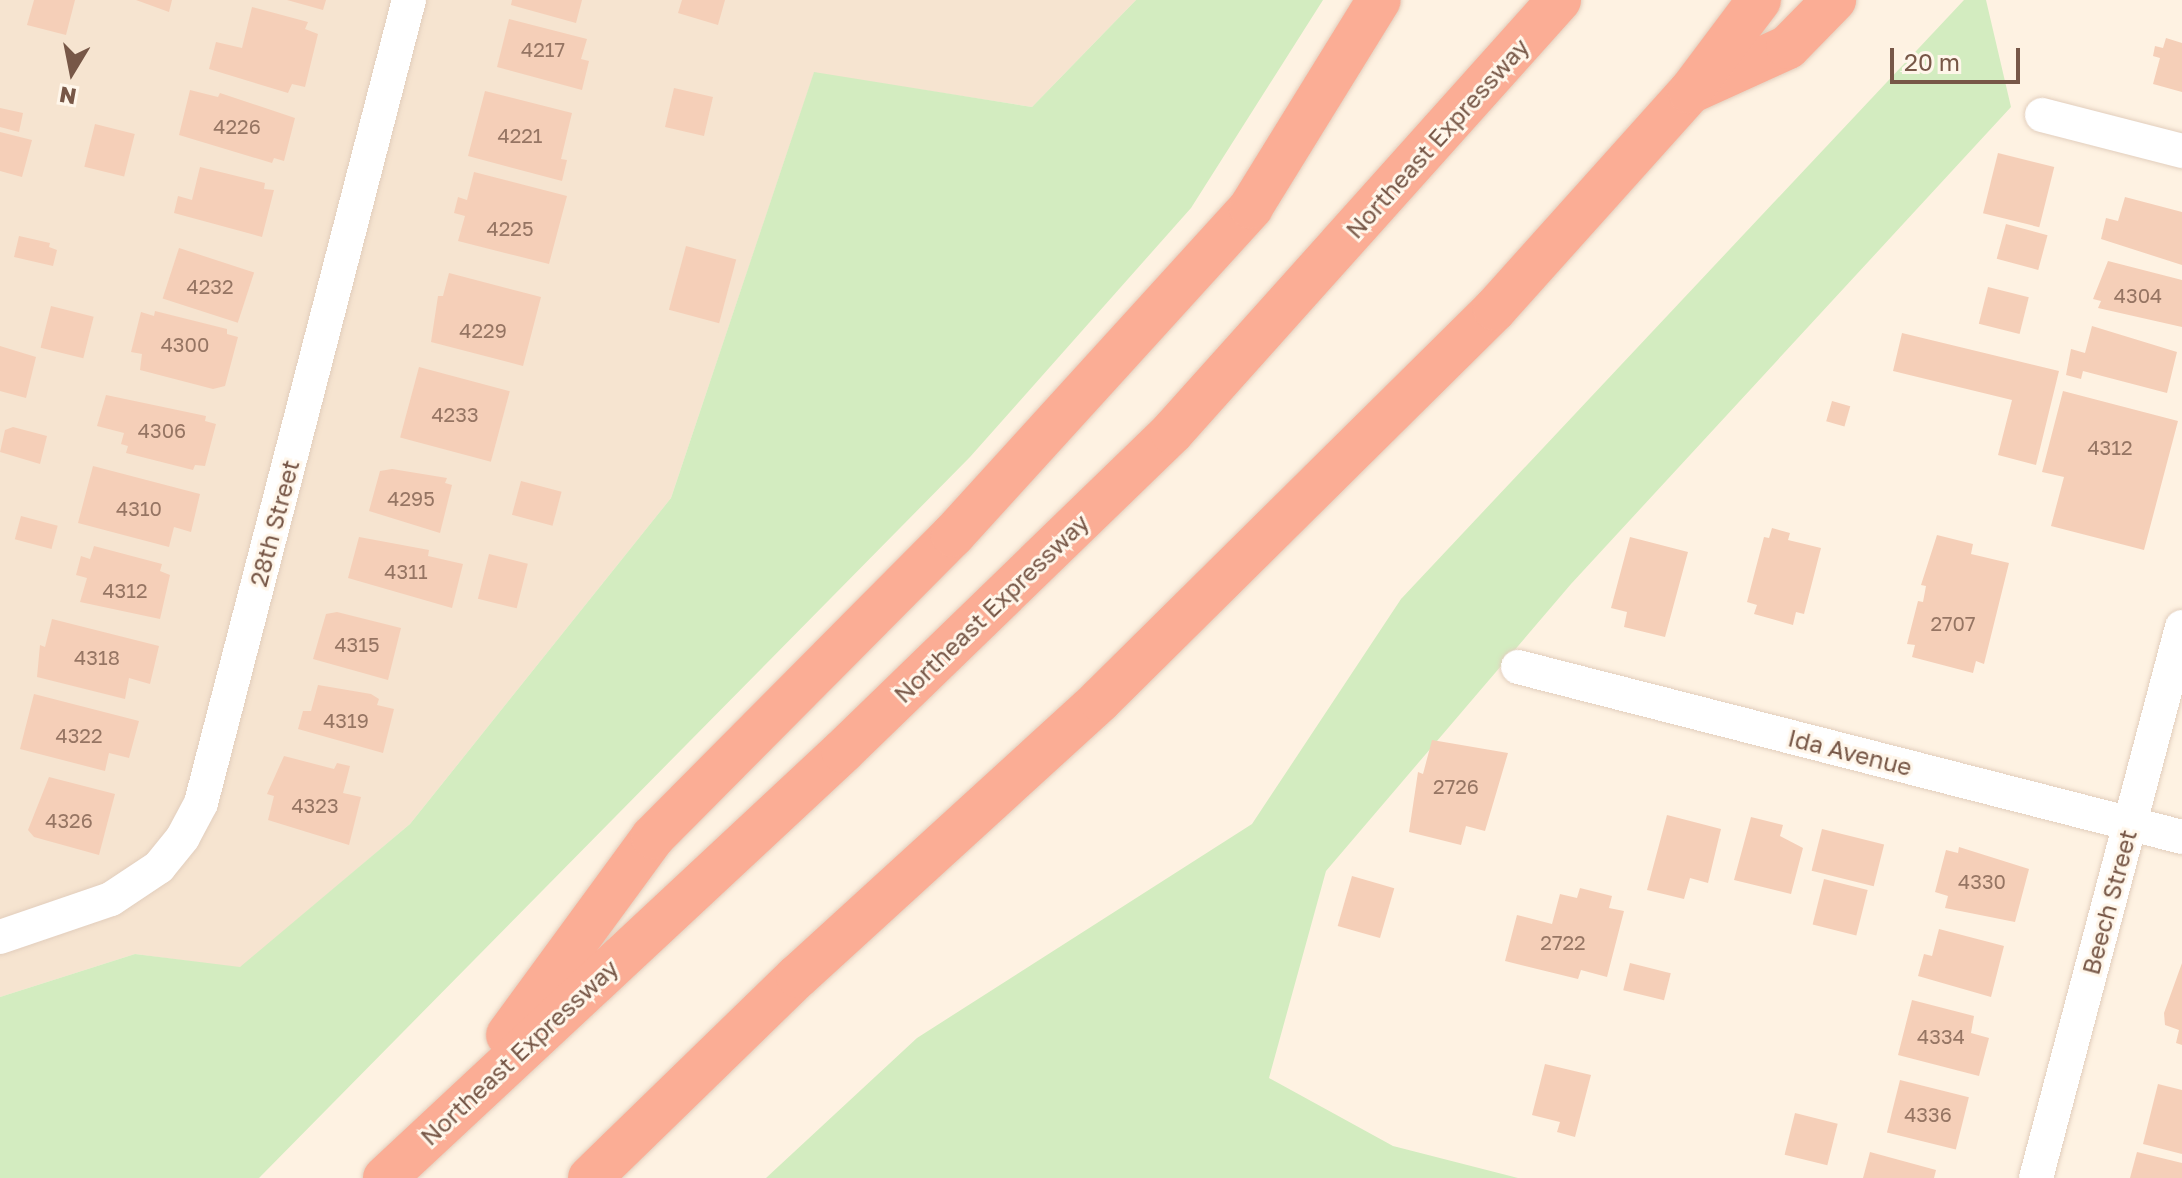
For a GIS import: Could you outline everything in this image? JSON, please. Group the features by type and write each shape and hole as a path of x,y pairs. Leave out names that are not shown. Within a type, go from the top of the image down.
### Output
{"highway":[{"path":"448,1118 653,837 953,535 1251,207 1379,0"},
{"name":"Northeast Expressway","path":"385,1178 843,751 1172,432 1559,0"},
{"path":"590,1178 798,976 1100,700 1495,309 1690,92 1759,0"},
{"path":"1690,92 1788,47 1834,0"}],"street":[{"name":"28th Street","path":"0,937 111,899 159,867 183,837 201,803 409,0"},
{"path":"2042,115 2182,151"},
{"name":"Beech Street","path":"2036,1178 2182,627"},
{"name":"Ida Avenue","path":"1518,667 2182,837"}],"shaded area":[{"path":"0,0 1136,0 1032,107 814,73 671,498 410,824 240,968 135,954 0,997"}],"green space":[{"path":"1136,0 1323,0 1191,208 970,457 259,1178 0,1178 0,997 135,954 240,967 410,824 671,498 814,72 1032,107"},
{"path":"1964,0 1986,0 2011,107 1571,584 1326,871 1269,1078 1393,1146 1518,1178 766,1178 917,1038 1252,824 1401,599"}],"building":[{"path":"34,0 75,0 66,35 27,25"},
{"path":"136,0 172,0 169,12"},
{"path":"287,0 326,0 323,10"},
{"path":"512,0 582,0 576,23 511,5"},
{"path":"682,0 725,0 718,25 678,13"},
{"path":"252,7 308,22 305,29 318,34 305,87 292,84 288,93 209,69 216,42 242,48"},
{"path":"509,19 587,39 581,59 589,61 582,90 497,67"},
{"path":"2166,38 2182,43 2182,92 2153,84 2160,58 2153,56 2155,46 2163,48"},
{"path":"674,88 713,97 704,136 665,127"},
{"path":"190,90 218,97 220,93 295,118 284,161 274,158 272,163 179,135"},
{"path":"485,91 572,113 561,159 567,160 562,181 468,156"},
{"path":"0,108 23,113 19,132 0,127"},
{"path":"95,124 135,134 124,177 84,167"},
{"path":"0,132 32,140 22,177 0,171"},
{"path":"1998,153 2054,167 2039,227 1983,213"},
{"path":"200,167 265,183 264,189 274,190 262,237 174,213 178,196 192,200"},
{"path":"474,172 567,196 549,264 458,241 465,216 454,213 458,197 467,200"},
{"path":"2125,197 2182,212 2182,265 2101,239 2106,218 2118,221"},
{"path":"2006,224 2048,235 2038,270 1997,259"},
{"path":"19,236 50,243 49,247 57,250 53,266 14,257"},
{"path":"686,246 736,259 719,323 669,310"},
{"path":"179,248 254,272 238,323 163,298"},
{"path":"2108,261 2182,280 2182,327 2098,308 2101,301 2093,299"},
{"path":"449,273 541,297 523,366 431,342 438,296 443,296"},
{"path":"1988,287 2029,297 2020,334 1979,324"},
{"path":"51,306 94,317 83,358 41,348"},
{"path":"155,311 227,329 227,334 238,337 225,386 213,389 140,370 142,354 131,352 141,312 154,316"},
{"path":"2092,326 2177,352 2167,393 2083,371 2081,379 2066,375 2071,349 2085,353"},
{"path":"1902,333 2059,371 2036,465 1998,455 2012,400 1893,371"},
{"path":"0,346 36,357 26,398 0,391"},
{"path":"419,367 510,391 491,462 400,438"},
{"path":"2063,391 2178,421 2144,550 2051,526 2064,477 2042,472"},
{"path":"106,395 206,416 205,421 216,424 205,466 195,465 193,470 126,453 128,446 121,444 124,433 97,426"},
{"path":"1832,401 1850,406 1844,426 1826,421"},
{"path":"13,427 47,436 40,464 0,452 5,430"},
{"path":"93,466 200,494 191,532 174,527 169,547 78,523"},
{"path":"392,469 447,478 445,483 452,485 440,533 369,511 380,471"},
{"path":"521,481 562,492 553,526 512,515"},
{"path":"21,516 58,526 51,549 15,539"},
{"path":"1772,528 1790,533 1788,540 1821,548 1804,614 1796,612 1793,625 1754,614 1757,605 1747,602 1764,537 1769,538"},
{"path":"1937,535 1973,544 1971,554 2009,563 1984,664 1976,661 1973,673 1912,657 1915,645 1907,644 1918,601 1923,602 1926,586 1921,585"},
{"path":"359,537 429,550 428,556 463,564 452,608 348,578"},
{"path":"1630,537 1688,552 1665,637 1624,627 1627,612 1611,608"},
{"path":"94,546 162,564 160,571 170,575 160,619 80,602 87,578 76,575 81,556 90,559"},
{"path":"489,554 528,564 517,608 478,599"},
{"path":"337,612 401,628 388,680 313,659 326,614"},
{"path":"52,619 159,646 150,684 129,678 125,699 37,677 40,645 45,647"},
{"path":"318,685 371,694 379,699 377,705 394,709 383,753 298,729 303,711 311,711"},
{"path":"34,694 139,721 129,758 109,753 105,771 20,749"},
{"path":"1432,740 1508,753 1485,831 1466,826 1461,845 1409,832 1418,772 1423,774"},
{"path":"284,756 334,769 337,763 350,766 343,793 361,797 349,845 268,820 274,796 267,794"},
{"path":"49,777 115,794 99,855 34,837 28,830"},
{"path":"1667,815 1721,829 1708,883 1690,878 1684,899 1647,890"},
{"path":"1751,817 1783,825 1780,836 1803,848 1791,894 1734,880"},
{"path":"1822,829 1884,844 1874,886 1812,871"},
{"path":"1959,847 2029,869 2015,922 1945,908 1948,896 1935,892 1946,850 1958,853"},
{"path":"1352,876 1394,888 1380,938 1338,926"},
{"path":"1824,879 1868,890 1856,935 1813,925"},
{"path":"1580,888 1612,896 1609,908 1624,911 1607,977 1581,970 1578,979 1505,961 1517,915 1552,924 1560,894 1577,898"},
{"path":"1939,929 2004,946 1991,997 1918,976 1924,954 1932,956"},
{"path":"1630,963 1671,973 1664,1000 1623,990"},
{"path":"2182,963 2182,1045 2176,1043 2179,1030 2165,1025 2164,1013"},
{"path":"1912,1000 1974,1016 1971,1033 1989,1038 1979,1076 1898,1055"},
{"path":"1545,1064 1591,1075 1575,1137 1557,1132 1560,1122 1532,1115"},
{"path":"1900,1080 1969,1097 1956,1150 1887,1132"},
{"path":"2158,1084 2182,1090 2182,1154 2143,1144"},
{"path":"1795,1113 1838,1124 1827,1165 1785,1155"},
{"path":"1870,1152 1936,1170 1934,1178 1863,1178"},
{"path":"2137,1152 2182,1163 2182,1178 2130,1178"}]}
